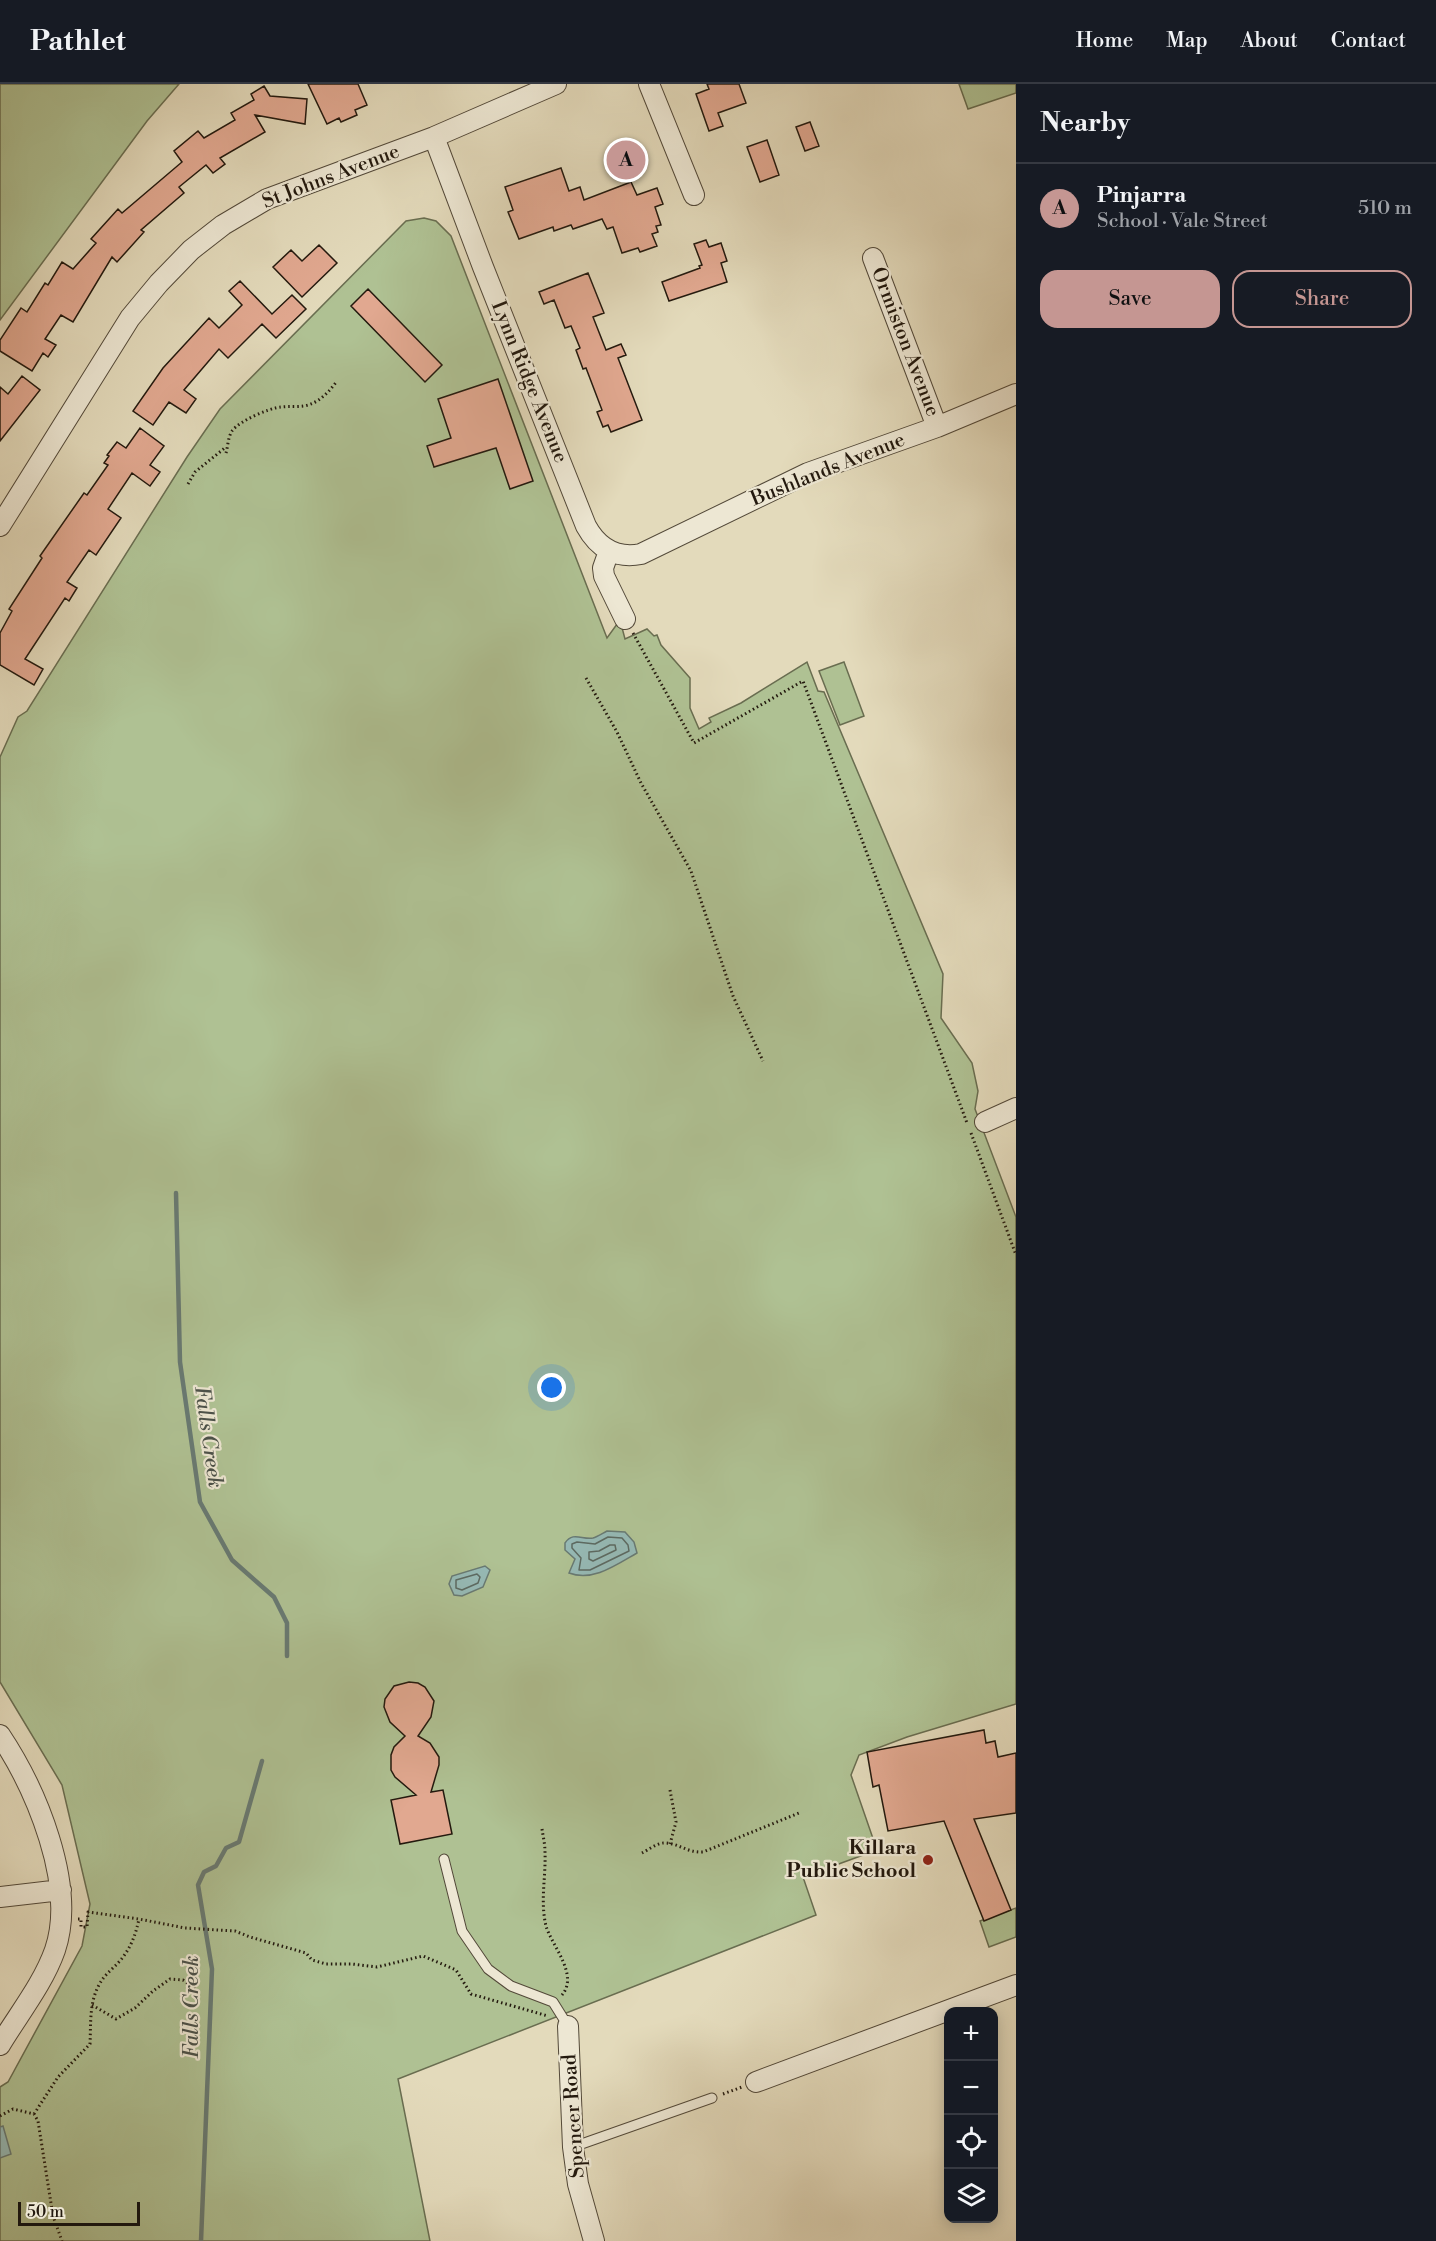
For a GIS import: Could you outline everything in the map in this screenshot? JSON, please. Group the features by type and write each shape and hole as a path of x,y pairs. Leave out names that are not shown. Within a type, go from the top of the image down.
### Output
{"street":[{"name":"St Johns Avenue","path":"0,526 130,318 191,250 223,225 267,199 434,137 556,84"},
{"path":"649,84 694,195"},
{"name":"Lynn Ridge Avenue","path":"434,137 586,526 592,537 609,551"},
{"name":"Ormiston Avenue","path":"873,258 937,427"},
{"name":"Bushlands Avenue","path":"609,551 630,556 641,554 808,473 937,427 1016,394"},
{"path":"609,551 603,568 604,576 625,619"},
{"path":"985,1122 1016,1107"},
{"path":"0,1735 26,1778 46,1827 61,1890 61,1922 55,1949 48,1966 0,2045"},
{"path":"0,1897 61,1890"},
{"path":"756,2082 1016,1985"},
{"name":"Spencer Road","path":"568,2026 573,2146 578,2184 594,2241"}],"lane":[{"path":"444,1859 462,1931 488,1969 511,1986 553,2002 568,2026"},
{"path":"573,2146 712,2098"}],"path":[{"path":"226,453 232,431 238,424 279,407 305,406 327,394 337,381"},
{"path":"188,484 195,472 228,446"},
{"path":"625,619 694,743 803,681 1016,1255"},
{"path":"586,678 617,732 641,783 692,871 733,996 763,1061"},
{"path":"670,1790 676,1822 670,1844"},
{"path":"642,1853 662,1843 693,1853 703,1852 799,1813"},
{"path":"542,1829 545,1851 542,1905 547,1928 564,1964 567,1982 564,1993 553,2002"},
{"path":"81,1919 81,1927 87,1927 88,1912 140,1918 185,1928 235,1931 306,1953 312,1960 326,1964 377,1966 423,1956 456,1970 471,1994 547,2016 568,2026"},
{"path":"34,2114 58,2077 90,2044 92,2005 99,1985 109,1970 123,1958 135,1938 140,1918"},
{"path":"92,2005 116,2019 135,2008 170,1979 183,1980 200,1992"},
{"path":"712,2098 756,2082"},
{"path":"0,2116 13,2109 34,2114 38,2121 53,2216 62,2241"}],"green space":[{"path":"0,84 179,84 147,121 0,320"},
{"path":"959,84 1016,84 1016,93 968,109"},
{"path":"424,218 436,221 451,236 607,638 620,620 625,639 647,629 654,636 657,635 661,645 690,678 690,708 699,729 711,722 709,718 741,703 807,662 818,691 824,692 943,974 941,1018 972,1063 978,1091 975,1109 1016,1217 1016,1704 907,1737 859,1755 851,1775 877,1850 803,1877 816,1915 398,2079 430,2241 0,2241 0,2087 8,2082 82,1946 90,1904 62,1785 0,1682 0,757 18,717 27,711 187,457 220,409 406,221"},
{"path":"844,662 864,716 840,725 819,671"},
{"path":"1016,1908 1016,1937 989,1947 980,1921"}],"water":[{"path":"607,1531 625,1532 634,1542 637,1553 596,1574 569,1573 575,1559 565,1550 565,1543 568,1539 571,1537 593,1538"},
{"path":"485,1566 490,1570 483,1587 462,1596 454,1595 449,1584 452,1576"},
{"path":"3,2126 11,2154 0,2158 0,2127"}],"building":[{"path":"308,84 358,84 367,105 355,110 357,115 341,122 339,118 327,124"},
{"path":"707,84 739,84 746,103 718,113 723,126 709,131 696,94 709,89"},
{"path":"264,86 270,96 307,99 305,124 255,115 265,132 220,158 225,164 213,173 206,165 179,187 184,193 141,230 144,232 117,262 112,257 73,322 61,315 45,339 56,345 48,357 43,353 32,371 0,351 0,340 21,308 27,312 45,283 48,285 62,262 73,269 96,243 91,239 118,209 122,213 182,162 174,151 198,131 204,138 235,120 231,113 254,100 251,94"},
{"path":"810,122 819,146 805,151 796,127"},
{"path":"767,140 779,175 760,182 747,147"},
{"path":"561,168 569,191 580,187 584,200 631,182 637,195 657,188 663,204 655,207 661,225 656,226 658,232 652,234 657,246 640,252 638,248 622,253 613,227 607,229 602,219 573,229 571,225 554,231 553,227 519,239 508,212 513,210 505,187"},
{"path":"706,240 709,247 721,243 727,261 721,263 727,282 669,301 662,282 700,268 699,266 702,265 694,244"},
{"path":"319,245 337,263 302,297 273,267 291,250 302,261"},
{"path":"588,273 604,313 593,317 606,350 621,344 626,355 618,358 642,420 611,432 608,425 603,427 597,412 602,410 586,368 583,369 576,350 580,348 571,326 565,328 554,300 544,304 539,292"},
{"path":"240,281 272,314 292,295 306,309 276,338 262,324 228,358 219,349 184,390 196,399 186,413 169,402 153,425 133,411 163,368 209,318 219,328 242,305 229,291"},
{"path":"368,289 442,365 425,382 351,306"},
{"path":"22,376 40,390 0,441 0,387 8,394"},
{"path":"498,379 533,481 510,489 496,448 434,467 427,446 451,438 438,399"},
{"path":"140,428 164,446 150,465 160,472 150,486 132,473 108,509 121,518 96,555 89,550 67,582 77,588 69,601 65,598 25,659 43,669 34,685 0,665 0,633 12,611 9,609 42,558 40,556 84,493 87,495 108,465 104,463 109,456 107,455 117,442 126,448"},
{"path":"409,1682 425,1687 434,1701 431,1717 418,1736 430,1743 439,1757 431,1792 443,1790 452,1834 400,1844 391,1800 416,1795 395,1777 391,1770 391,1755 394,1747 405,1736 390,1722 384,1707 385,1699 394,1686"},
{"path":"984,1730 986,1743 995,1741 998,1757 1016,1753 1016,1813 974,1819 1011,1910 984,1921 944,1821 888,1831 879,1785 873,1787 867,1752"}],"waterway":[{"name":"Falls Creek","path":"176,1193 180,1362 200,1502 232,1560 274,1597 287,1623 287,1656"},
{"name":"Falls Creek","path":"201,2241 212,1969 198,1885 204,1872 216,1866 226,1848 239,1842 262,1761"}],"place":[{"name":"Pinjarra","path":"626,160"},
{"name":"Killara Public School","path":"928,1860"}]}
